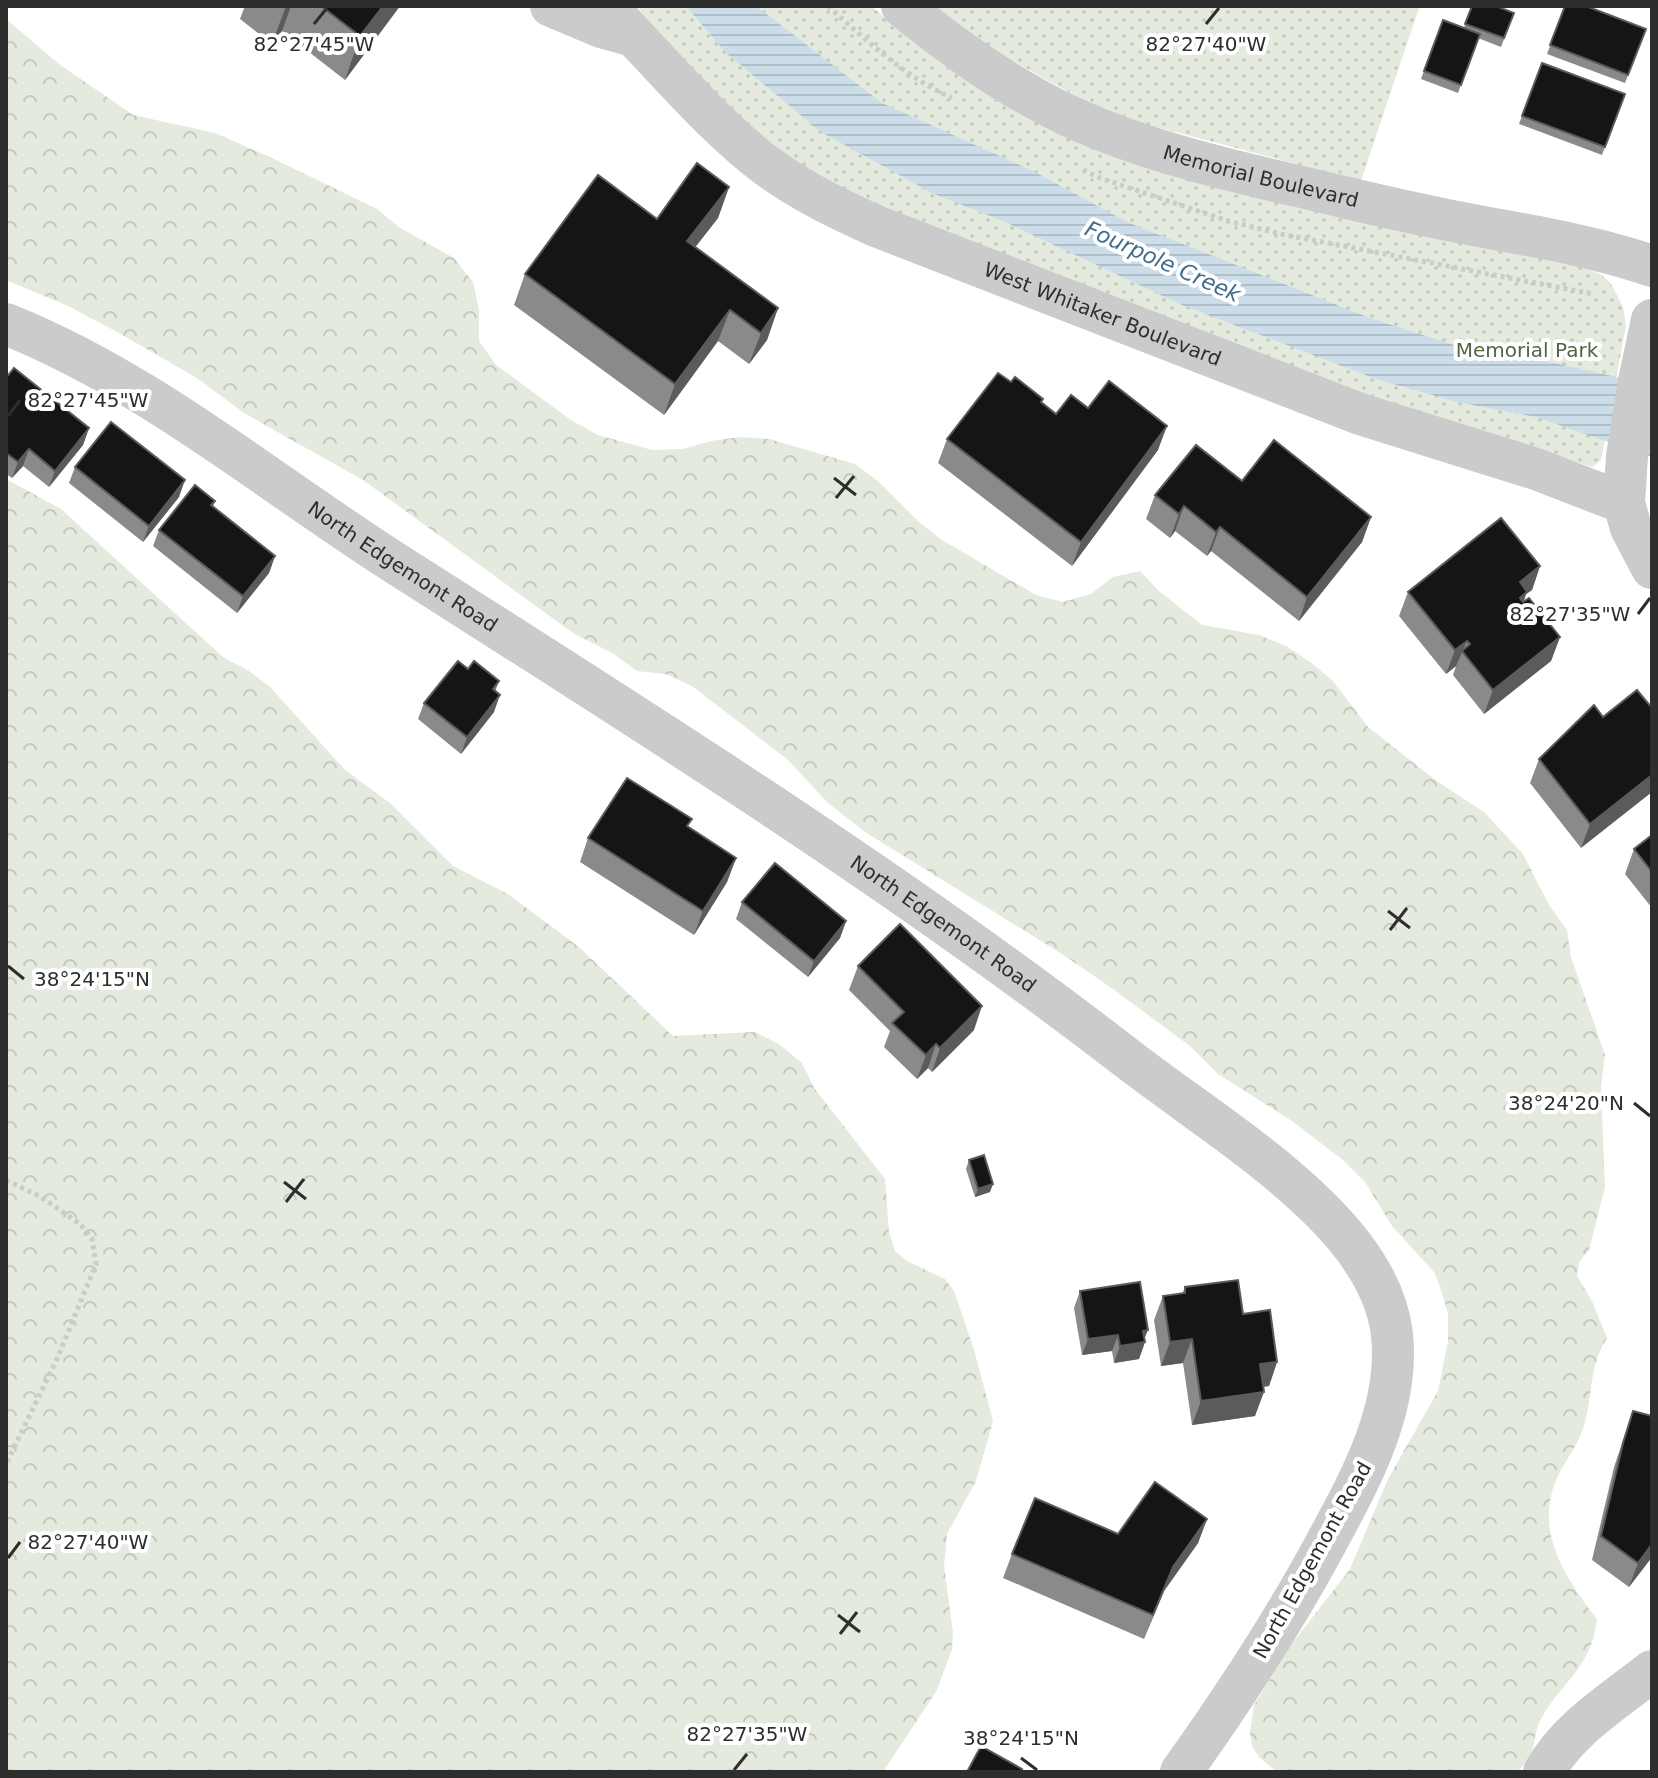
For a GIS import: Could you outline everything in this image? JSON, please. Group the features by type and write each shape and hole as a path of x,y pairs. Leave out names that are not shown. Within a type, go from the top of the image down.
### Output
{"street":[{"name":"West Whitaker Boulevard","path":"551,6 601,27 621,21 725,130 769,167 824,202 876,226 1360,414 1536,469 1624,503"},
{"name":"Memorial Boulevard","path":"902,6 954,49 1012,86 1070,116 1147,146 1229,171 1420,215 1604,251 1652,266"},
{"path":"1652,320 1627,456 1624,503 1631,528 1652,568"},
{"name":"North Edgemont Road","path":"6,324 52,342 166,409 368,546 789,814 1083,1024 1291,1181 1345,1235 1368,1269 1385,1303 1392,1335 1392,1373 1386,1408 1349,1501 1302,1587 1256,1664 1181,1772"},
{"path":"1544,1772 1556,1753 1581,1726 1652,1671"}],"path":[{"path":"6,1180 41,1197 80,1224 92,1239 96,1264 57,1359 6,1464"}],"green space":[{"name":"Memorial Park","path":"637,6 871,6 939,62 993,97 1379,226 1585,268 1602,275 1612,285 1623,307 1626,325 1601,460 1592,467 1362,393 835,187 795,163 745,123 697,77"},
{"path":"932,6 1419,8 1361,181 1141,123 1083,100 982,44"},
{"path":"6,19 59,64 133,115 215,133 270,157 377,209 400,228 454,258 473,282 479,310 479,341 496,365 571,420 598,435 652,450 683,449 740,437 769,439 855,464 942,540 1036,595 1063,602 1091,594 1113,577 1140,571 1159,591 1202,625 1259,635 1286,646 1310,662 1332,680 1368,727 1438,782 1484,812 1523,854 1549,905 1567,930 1571,957 1605,1055 1601,1087 1605,1187 1589,1250 1579,1262 1577,1276 1592,1301 1607,1338 1594,1369 1583,1430 1555,1483 1549,1520 1557,1556 1597,1619 1582,1663 1548,1707 1536,1732 1532,1751 1518,1772 1277,1772 1252,1747 1250,1732 1254,1705 1291,1645 1350,1569 1388,1479 1438,1391 1448,1341 1448,1313 1434,1272 1392,1226 1365,1182 1343,1160 1292,1121 1218,1074 1190,1046 1113,989 865,832 828,803 788,760 692,686 665,674 637,671 614,654 573,633 363,480 244,413 197,378 119,333 68,306 6,280"},
{"path":"6,479 61,509 223,657 271,688 345,770 390,803 453,866 508,894 579,947 673,1036 755,1032 779,1044 802,1063 814,1088 885,1179 889,1232 895,1251 907,1261 945,1279 954,1291 993,1421 976,1481 947,1534 944,1566 953,1633 952,1649 937,1690 883,1772 6,1772"}],"water":[{"name":"Fourpole Creek","path":"686,6 756,6 882,103 1033,171 1127,222 1370,318 1454,345 1532,358 1652,385 1652,457 1536,417 1457,402 1376,379 1182,305 1005,222 932,193 821,132 726,53"}],"building":[{"path":"321,6 383,6 360,36"},
{"path":"1472,6 1496,6 1514,13 1504,38 1465,24"},
{"path":"1565,6 1586,6 1646,29 1628,75 1550,45"},
{"path":"1443,20 1480,34 1461,85 1424,71"},
{"path":"1542,63 1625,94 1605,147 1522,116"},
{"path":"697,163 729,187 687,241 778,308 761,333 730,310 675,384 525,274 598,175 657,219"},
{"path":"14,368 89,428 55,471 29,449 18,462 6,453 6,378"},
{"path":"998,373 1011,382 1015,377 1043,399 1041,402 1056,414 1071,395 1088,408 1109,381 1167,426 1081,542 947,439"},
{"path":"111,422 185,480 149,526 75,467"},
{"path":"1274,440 1371,517 1307,597 1220,527 1216,532 1184,506 1179,514 1155,495 1196,445 1242,481"},
{"path":"195,485 215,501 211,505 275,556 243,596 159,530"},
{"path":"1501,518 1540,566 1520,582 1527,592 1520,598 1523,602 1529,598 1560,637 1493,690 1462,651 1470,644 1467,641 1455,650 1408,592"},
{"path":"458,661 468,669 474,661 499,681 493,689 500,695 467,737 424,703"},
{"path":"1637,690 1652,708 1652,775 1590,824 1539,759 1594,705 1603,717"},
{"path":"627,778 692,819 687,826 736,858 703,911 588,838"},
{"path":"1652,835 1652,872 1634,849"},
{"path":"775,863 846,921 814,961 742,902"},
{"path":"900,924 982,1006 940,1048 936,1044 926,1055 892,1023 904,1012 858,966"},
{"path":"984,1155 993,1184 978,1189 969,1160"},
{"path":"1238,1280 1243,1314 1270,1310 1277,1362 1260,1364 1264,1392 1201,1401 1192,1339 1170,1342 1163,1296 1185,1293 1185,1287"},
{"path":"1140,1282 1148,1330 1143,1331 1145,1342 1120,1346 1118,1335 1088,1339 1080,1291"},
{"path":"1633,1411 1652,1416 1652,1544 1638,1563 1601,1536"},
{"path":"1155,1482 1207,1519 1173,1567 1153,1615 1012,1554 1035,1498 1118,1534"},
{"path":"981,1746 1022,1769 1020,1772 967,1772"}]}
